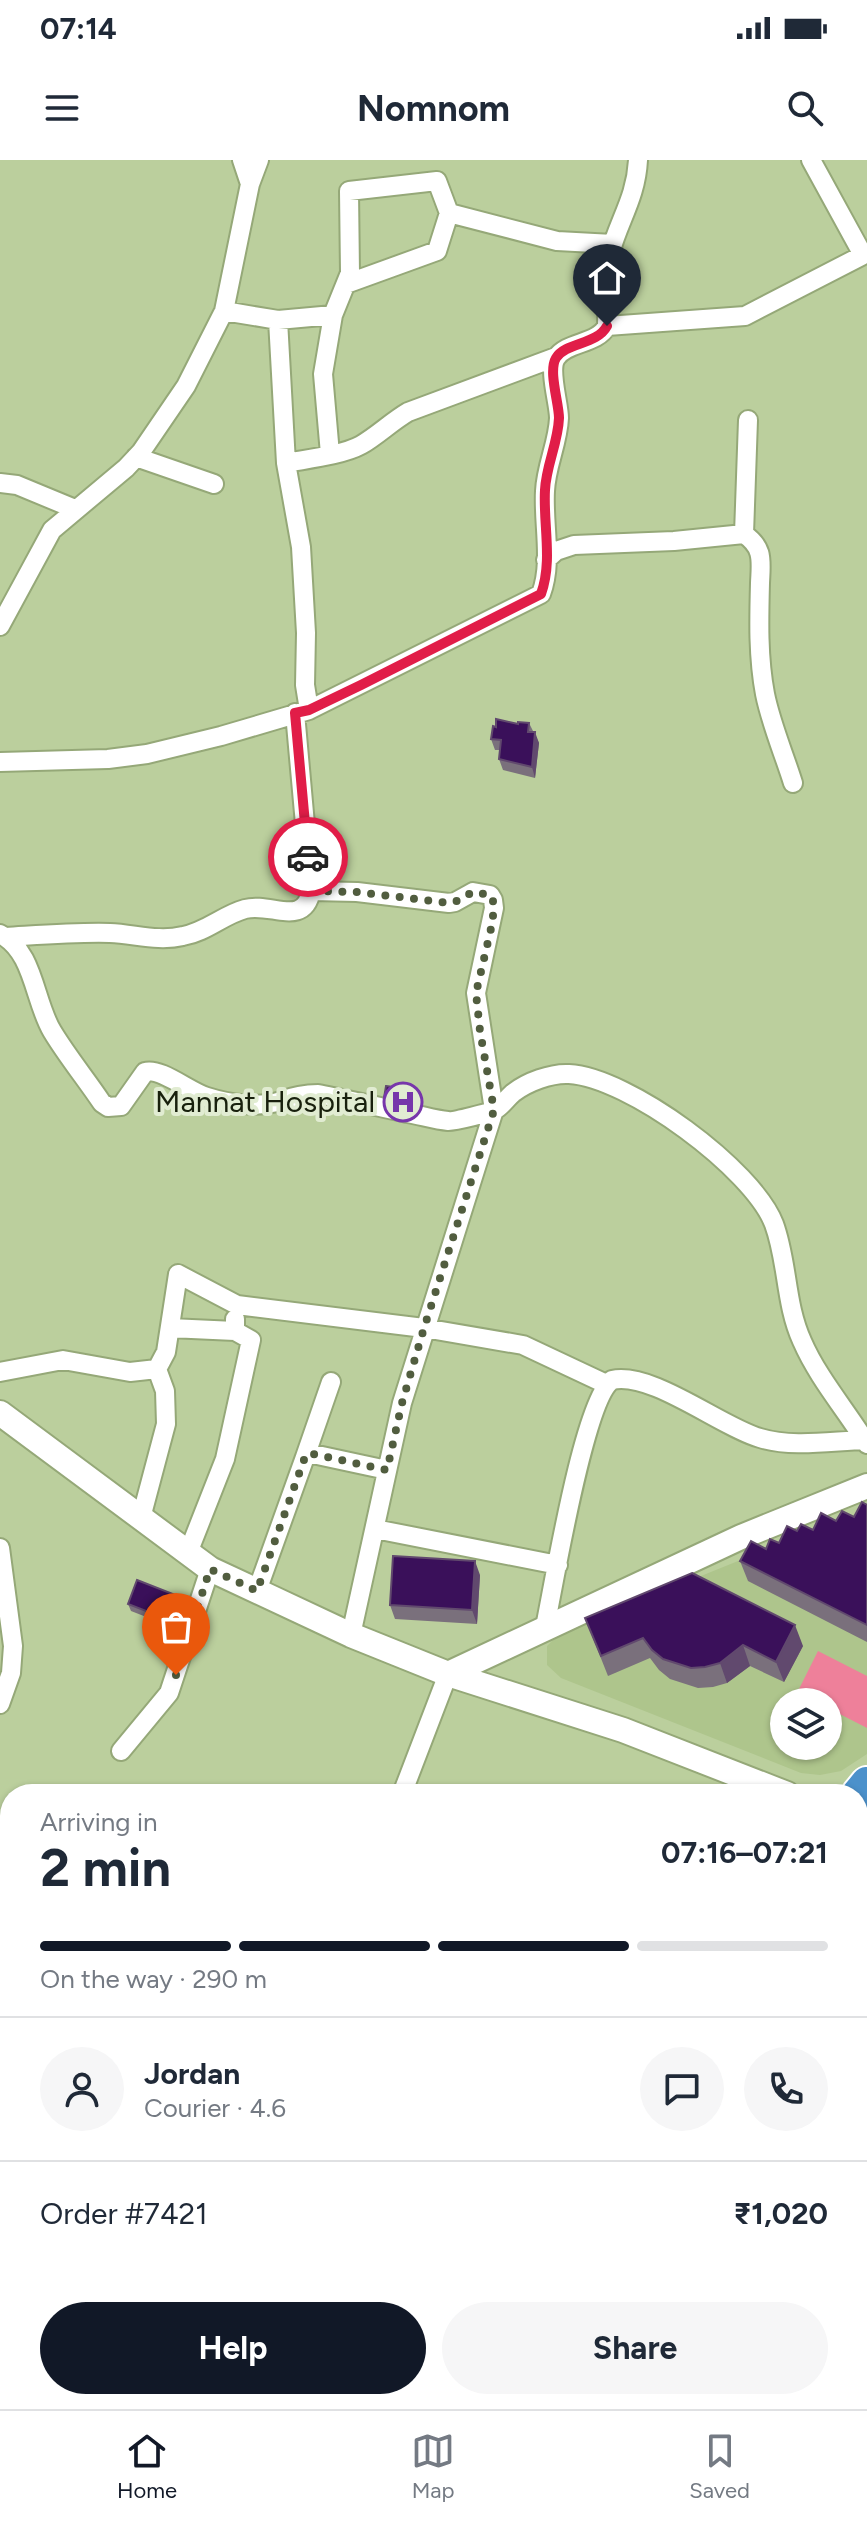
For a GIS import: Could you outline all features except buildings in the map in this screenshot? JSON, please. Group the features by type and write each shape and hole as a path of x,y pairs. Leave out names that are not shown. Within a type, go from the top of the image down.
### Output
{"street":[{"path":"242,160 250,184"},
{"path":"0,626 52,530 126,468 186,386 224,311 250,184 259,160"},
{"path":"286,463 350,450 408,412 556,357 598,336 607,326 607,268 613,244 632,198 638,160"},
{"path":"607,326 745,316 865,254 811,160"},
{"path":"330,454 323,374 333,315 350,273 349,191 437,181 449,213 437,251 346,284"},
{"path":"449,213 557,241 613,244"},
{"path":"224,311 278,320 333,315"},
{"path":"3,935 98,933 163,939 202,930 242,909 296,911 308,903 311,891 302,712 306,633 301,547 286,463 278,320"},
{"path":"0,762 108,759 147,754 302,712 541,594 546,581 545,489 559,418 554,375 556,357"},
{"path":"744,534 748,420"},
{"path":"136,457 214,484"},
{"path":"0,483 28,488 75,509"},
{"path":"546,560 556,551 574,545 674,541 744,534 755,542 759,551 759,634 766,698 793,783"},
{"path":"311,891 357,892 449,903 473,892 490,895 493,900 493,920 476,993 494,1110 402,1403 351,1635"},
{"path":"3,935 16,946 24,959 52,1031 102,1103 108,1107 121,1106 145,1072 150,1070 193,1092 232,1103 254,1105 281,1101 290,1096 318,1094 452,1122 494,1110 516,1091 539,1079 566,1073 592,1077 635,1095 689,1133 743,1178 773,1221 791,1313 802,1341 866,1442"},
{"path":"141,1518 166,1424 165,1391 157,1369 166,1352 178,1274 237,1305 424,1328 523,1345 606,1384"},
{"path":"235,1331 237,1305"},
{"path":"170,1328 235,1331 251,1340 225,1459 188,1553"},
{"path":"0,1372 63,1360 130,1372 157,1369"},
{"path":"545,1627 581,1454 594,1409 606,1384 612,1380 626,1378 650,1386 681,1398 739,1430 771,1441 866,1442"},
{"path":"257,1591 331,1382"},
{"path":"0,1413 210,1569 351,1635 448,1674 623,1730 761,1784"},
{"path":"305,1457 308,1453 314,1453 387,1470"},
{"path":"406,1784 448,1674 741,1537 867,1486"},
{"path":"375,1529 558,1565"},
{"path":"0,1548 13,1646 11,1673 0,1704"},
{"path":"121,1751 169,1693 210,1569"}],"shaded area":[{"path":"867,1509 867,1754 841,1771 820,1775 801,1773 561,1678 547,1665 547,1646 560,1633"},
{"path":"818,1651 867,1676 867,1728 842,1715 842,1688 800,1688"}],"way so far":[{"path":"176,1675 210,1569 257,1591 308,1453 387,1470 391,1444 424,1328 494,1110 476,993 493,920 494,908 490,895 473,892 449,903 357,892 311,891 308,857"}],"place":[{"name":"Mannat Hospital","path":"403,1102"}],"route":[{"path":"308,857 295,713 309,710 361,685 541,594 546,581 545,489 559,418 554,365 561,353 598,336 607,326"}]}
